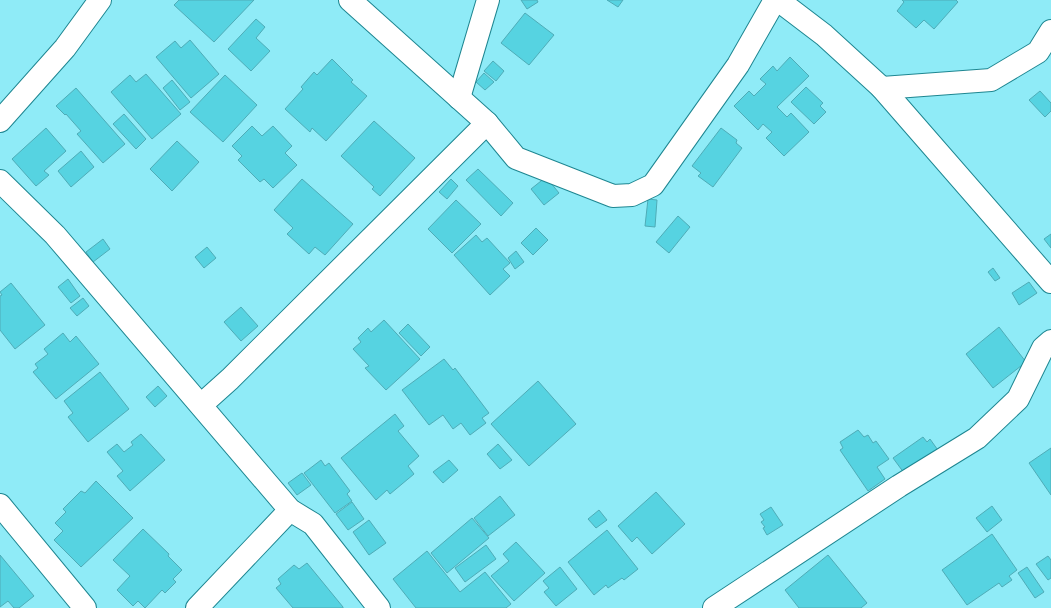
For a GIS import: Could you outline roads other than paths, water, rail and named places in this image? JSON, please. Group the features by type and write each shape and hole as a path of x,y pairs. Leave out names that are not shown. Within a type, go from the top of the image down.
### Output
{"street":[{"path":"0,121 66,48 100,0"},
{"path":"350,0 487,123 516,158 613,196 632,195 653,185 738,65 775,0"},
{"path":"459,98 488,0"},
{"path":"778,0 824,35 882,88 1051,282"},
{"path":"882,88 991,80 1038,52 1051,31"},
{"path":"201,405 230,379 487,123"},
{"path":"0,181 55,235 290,510 313,524 379,608"},
{"path":"714,608 900,486 977,438 1018,399 1043,348 1051,341"},
{"path":"0,505 85,608"},
{"path":"197,608 290,510"}]}
